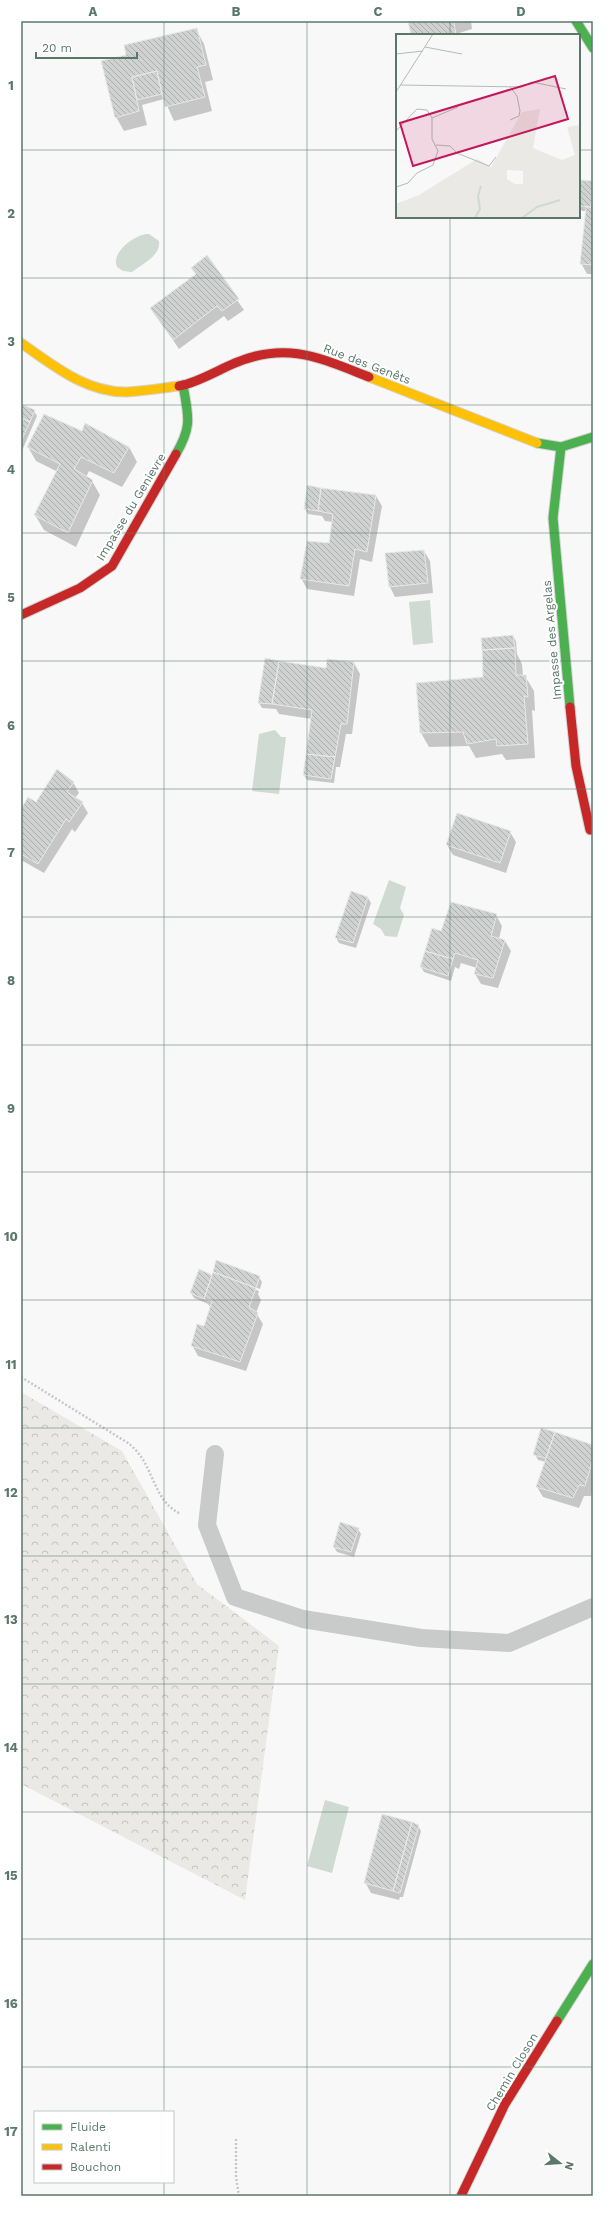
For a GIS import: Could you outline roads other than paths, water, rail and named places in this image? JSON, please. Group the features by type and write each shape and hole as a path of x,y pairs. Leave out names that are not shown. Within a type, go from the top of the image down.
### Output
{"street":[{"path":"576,21 593,48"},
{"name":"Rue des Genêts","path":"21,343 70,377 97,388 126,392 183,385 250,357 282,350 321,358 534,443 561,447 593,437"},
{"name":"Impasse du Genievre","path":"21,615 74,592 98,579 112,566 183,442 189,424 183,385"},
{"name":"Impasse des Argelas","path":"561,447 553,518 576,766 590,830"},
{"name":"Chemin Closon","path":"461,2196 505,2104 593,1964"}],"lane":[{"path":"215,1454 207,1525 235,1597 303,1619 420,1638 509,1642 593,1607"}]}
